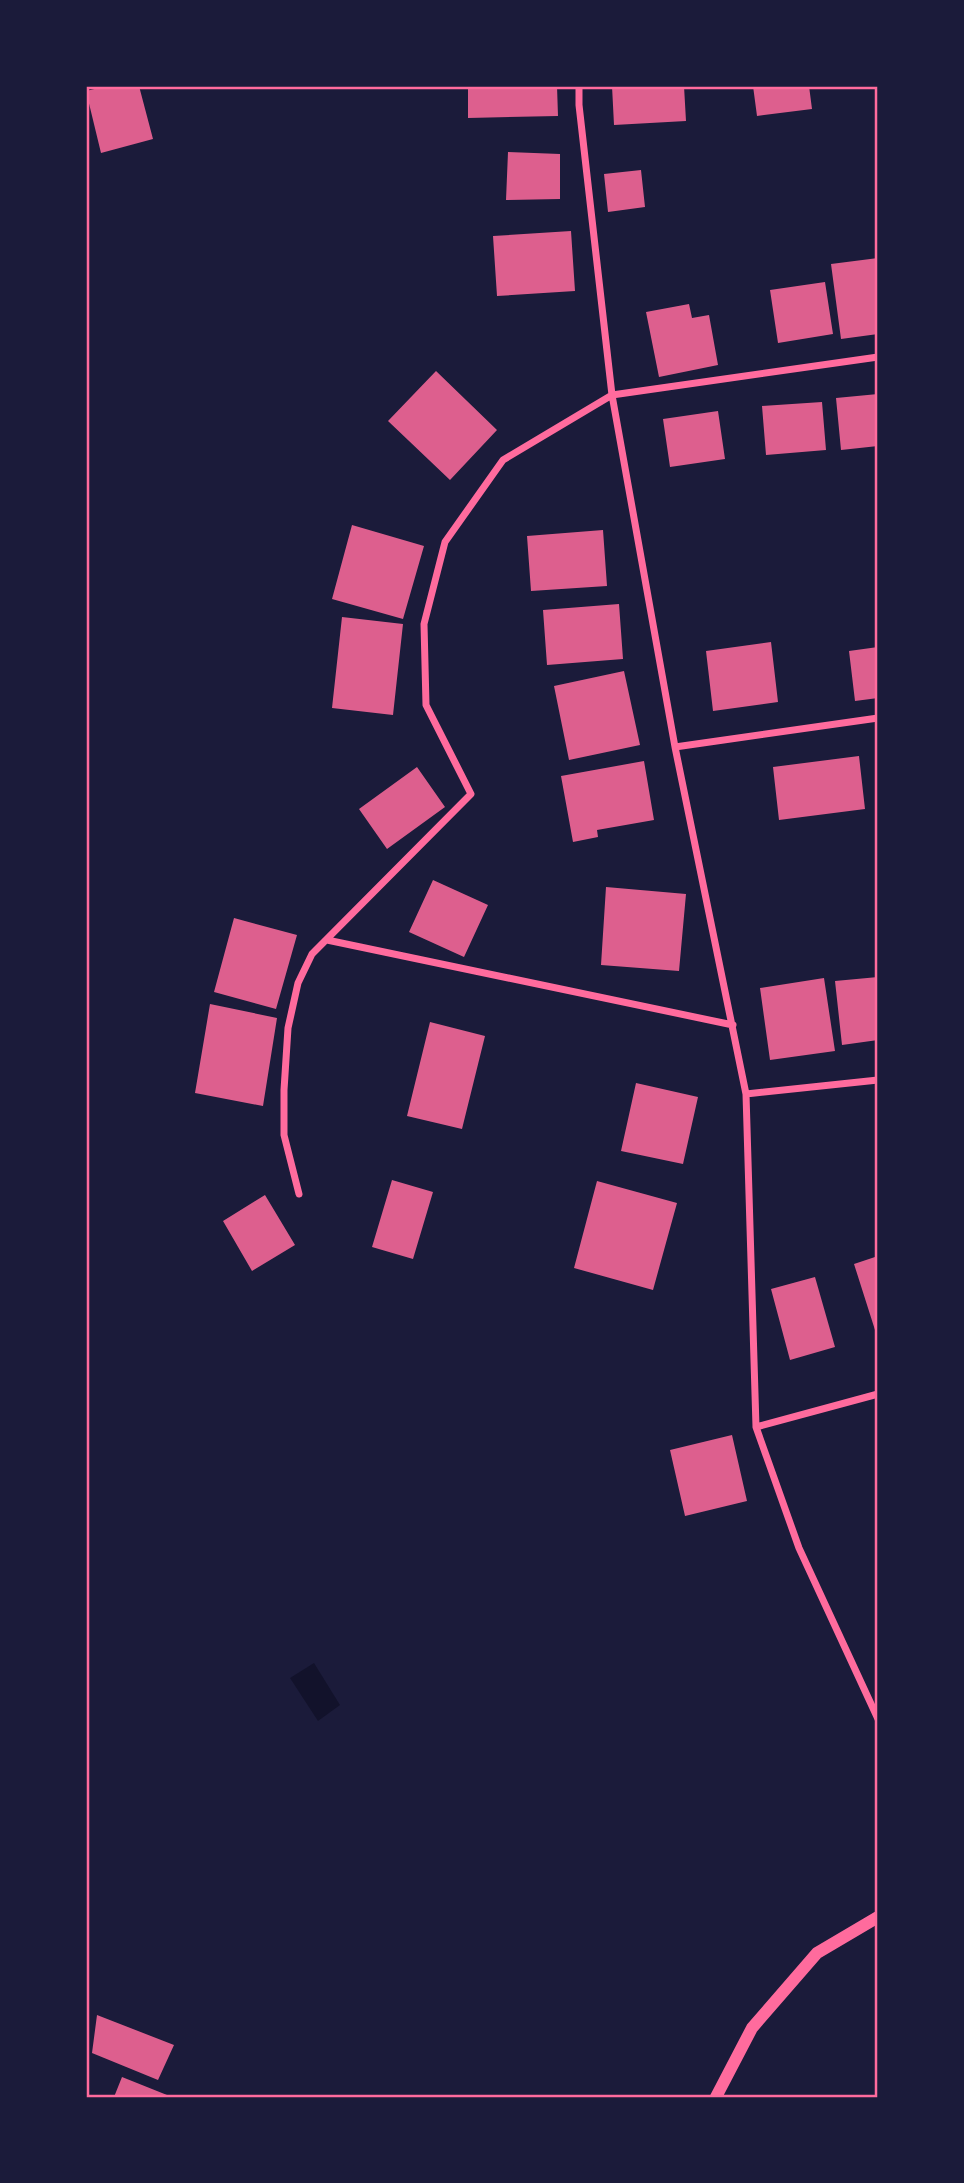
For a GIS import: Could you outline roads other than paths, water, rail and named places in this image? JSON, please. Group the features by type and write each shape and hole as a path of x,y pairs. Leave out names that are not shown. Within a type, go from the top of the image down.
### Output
{"street":[{"path":"579,86 579,106 612,395 676,747 746,1094 756,1427 799,1548 878,1719"},
{"path":"299,1194 284,1135 288,1028 298,983 312,954 471,794 426,705 424,624 445,542 503,460 612,395 878,357"},
{"path":"676,747 878,718"},
{"path":"327,940 733,1026"},
{"path":"746,1094 878,1080"},
{"path":"756,1427 878,1394"},
{"path":"716,2097 751,2028 817,1953 878,1917"}]}
